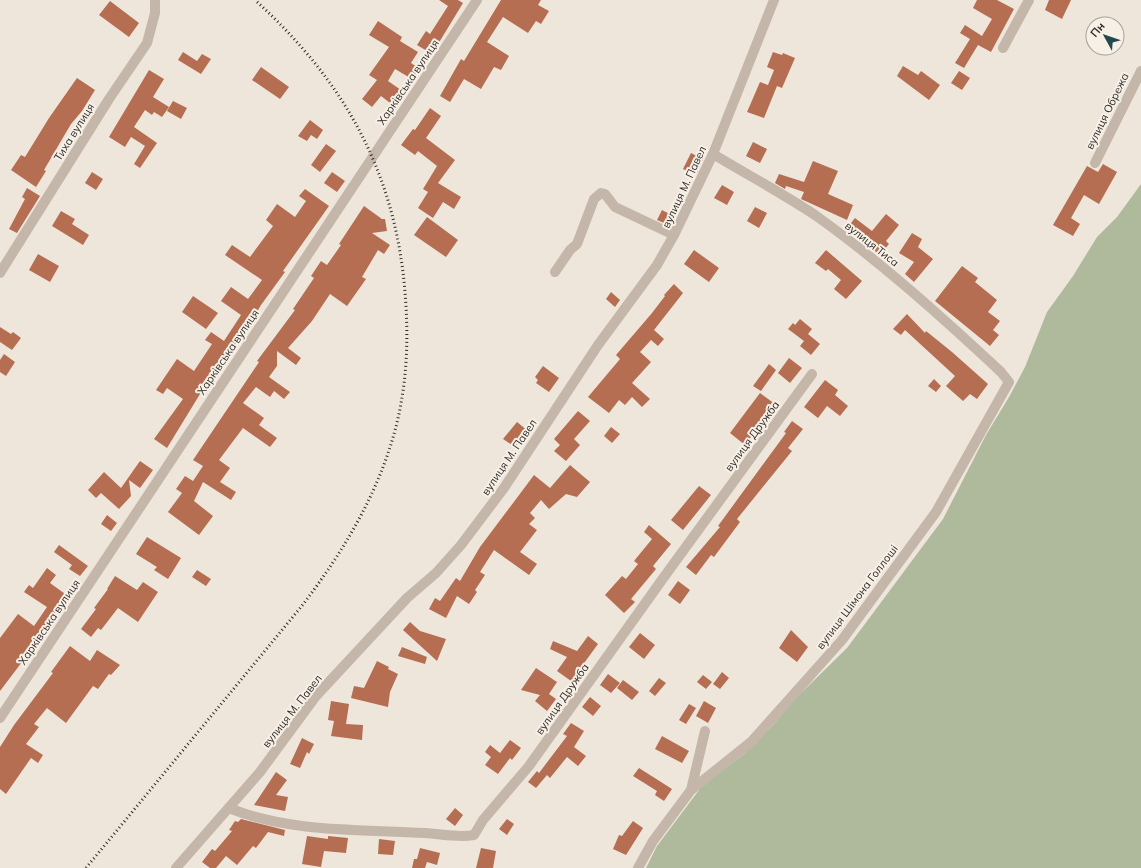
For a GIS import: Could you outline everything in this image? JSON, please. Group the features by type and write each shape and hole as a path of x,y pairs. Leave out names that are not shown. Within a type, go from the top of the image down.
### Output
{"street":[{"name":"Тиха вулиця","path":"0,273 109,99 147,43 155,13 155,0"},
{"name":"Харківська вулиця","path":"0,718 477,0"},
{"name":"вулиця М. Павел","path":"176,868 260,772 316,696 407,598 436,573 461,545 504,488 598,344 657,265 674,236 712,154 774,0"},
{"path":"1003,48 1028,0"},
{"name":"вулиця Обрежа","path":"1096,163 1141,70"},
{"name":"вулиця Тиса","path":"712,154 813,214 846,238 929,305 1001,372"},
{"path":"555,272 570,250 577,244 594,199 601,193 605,194 615,207 674,236"},
{"name":"вулиця Шімона Голлоші","path":"638,868 653,841 691,790 751,742 842,640 936,512 1009,382 1001,372"},
{"name":"вулиця Дружба","path":"229,808 253,818 362,832 426,833 465,837 474,835 483,820 529,766 812,374"},
{"path":"691,790 705,731"}],"green space":[{"path":"1141,184 1141,868 646,868 657,846 702,786 744,754 773,725 795,699 847,648 943,519 986,435 1025,367 1047,312 1073,276 1097,237 1117,217"}],"building":[{"path":"439,0 458,0 463,3 432,54 417,45 426,31 430,34 448,6"},
{"path":"501,0 541,0 538,5 549,11 541,24 536,21 528,33 503,17 487,42 509,56 501,70 494,67 481,89 464,79 450,102 440,96 461,59 464,61"},
{"path":"977,0 997,0 1014,9 991,52 978,45 964,68 955,63 970,39 960,33 965,25 982,36 992,19 973,8"},
{"path":"1049,0 1071,0 1062,19 1045,10"},
{"path":"110,1 139,23 129,37 99,15"},
{"path":"378,21 402,37 400,41 418,52 411,63 420,69 412,79 395,69 388,81 404,92 394,106 381,96 372,107 362,99 377,80 369,75 389,47 369,35"},
{"path":"183,52 197,61 202,54 211,59 201,74 178,60"},
{"path":"773,52 782,55 783,53 795,58 782,88 777,86 764,118 747,112 760,82 768,85 774,70 767,67"},
{"path":"903,66 918,75 921,71 940,85 929,100 897,76"},
{"path":"261,67 289,87 280,99 252,80"},
{"path":"149,70 164,79 153,97 169,107 162,117 154,112 152,115 145,110 134,127 157,143 140,168 134,164 145,146 131,137 125,147 109,137"},
{"path":"959,71 970,78 962,90 951,83"},
{"path":"77,78 95,90 82,111 71,124 44,170 46,171 36,187 11,170 21,155 25,157 49,118"},
{"path":"173,101 187,108 181,119 167,111"},
{"path":"430,108 441,116 426,138 455,160 438,183 461,197 454,209 443,202 433,218 418,208 428,192 423,189 437,166 418,151 415,155 401,145 413,129 415,130"},
{"path":"310,120 323,130 317,139 311,135 307,141 298,136"},
{"path":"753,142 767,149 760,163 746,156"},
{"path":"326,144 336,151 320,172 311,165"},
{"path":"691,153 703,159 696,175 683,169"},
{"path":"813,161 838,171 828,194 853,205 847,220 801,199 804,192 786,186 785,189 775,183 779,174 804,182"},
{"path":"1103,164 1117,172 1099,204 1084,195 1071,218 1080,224 1073,236 1053,225 1087,166 1098,172"},
{"path":"92,172 103,179 96,190 85,183"},
{"path":"332,172 345,181 337,192 324,183"},
{"path":"722,185 734,192 727,205 714,198"},
{"path":"27,188 40,196 17,233 9,229 25,199 22,197"},
{"path":"305,189 329,206 283,271 285,272 261,305 249,326 200,394 167,448 154,439 183,399 167,388 163,394 156,390 177,359 194,371 212,344 205,340 211,332 224,341 241,315 221,301 231,287 248,299 262,280 225,255 232,245 250,257 273,226 266,220 277,204 295,217 306,201 299,196"},
{"path":"364,206 382,219 385,219 387,231 372,233 390,245 384,254 378,250 362,277 366,279 347,306 330,294 312,321 288,348 301,358 296,365 277,351 277,366 269,377 290,392 284,399 274,391 270,397 256,387 243,403 264,418 259,425 277,438 270,447 243,428 219,460 230,468 220,482 236,492 231,500 203,482 194,501 213,516 199,535 168,512 182,493 176,489 185,476 193,481 203,466 193,460 259,362 257,361 295,310 293,309 314,278 311,276 321,261 327,265 341,245 339,244"},
{"path":"755,207 767,213 759,228 747,221"},
{"path":"662,210 675,217 671,226 657,220"},
{"path":"61,211 75,219 72,224 89,235 83,245 52,226"},
{"path":"886,214 899,225 886,241 889,244 880,255 847,228 855,218 872,231"},
{"path":"427,217 458,240 446,257 414,235"},
{"path":"912,233 922,239 918,247 933,259 914,282 905,274 914,262 899,253"},
{"path":"694,250 719,268 709,282 684,264"},
{"path":"826,250 862,281 846,299 834,289 841,280 828,269 826,271 815,263"},
{"path":"38,254 59,266 50,282 29,270"},
{"path":"962,266 978,278 975,282 997,300 988,312 1000,321 993,330 999,335 990,346 935,301"},
{"path":"674,284 683,293 654,330 664,339 658,346 651,340 640,352 651,362 632,383 650,399 642,407 632,397 625,405 619,400 609,413 588,397 620,359 616,355 652,313 665,296 664,295"},
{"path":"611,292 620,300 615,307 606,299"},
{"path":"193,296 218,313 206,329 182,312"},
{"path":"907,314 925,333 926,331 988,384 977,399 970,394 963,401 946,386 955,376 905,330 901,335 893,329"},
{"path":"800,319 812,329 808,334 820,344 811,355 800,346 804,341 788,329 793,323 795,325"},
{"path":"0,327 11,334 13,332 21,338 12,350 0,342"},
{"path":"4,354 15,362 6,376 0,372 0,360"},
{"path":"789,358 802,368 790,383 778,373"},
{"path":"769,364 776,370 761,391 753,386"},
{"path":"543,366 559,378 549,392 536,383 538,380 535,377"},
{"path":"934,379 941,386 936,392 928,386"},
{"path":"825,380 838,390 835,395 848,406 840,416 827,406 818,418 804,407"},
{"path":"760,393 775,404 745,445 730,433"},
{"path":"578,411 590,421 574,439 580,445 566,461 554,451 560,445 554,439"},
{"path":"792,421 803,429 788,448 792,451 737,519 740,522 714,557 711,555 696,575 686,567 720,527 718,526 786,433 784,432"},
{"path":"517,422 528,431 515,447 503,439"},
{"path":"611,427 620,434 612,443 604,436"},
{"path":"140,461 153,470 140,488 129,480 131,496 119,509 101,493 96,498 88,490 104,472 121,488"},
{"path":"570,465 590,482 577,497 566,494 549,509 541,500 530,513 535,518 529,524 537,530 520,552 537,564 529,575 494,550 480,572 485,575 475,590 477,592 469,604 457,596 446,618 429,609 435,598 440,601 456,578 460,581 480,547 534,475 550,488"},
{"path":"699,486 711,495 683,530 671,520"},
{"path":"107,515 117,523 111,531 101,524"},
{"path":"649,525 671,544 653,566 656,569 631,599 635,602 624,613 605,595 622,576 626,579 638,564 634,561 652,539 644,532"},
{"path":"147,537 181,558 168,579 154,570 157,567 136,554"},
{"path":"59,545 88,566 80,576 69,569 72,565 54,552"},
{"path":"47,568 56,575 50,583 68,596 41,632 44,633 0,691 0,638 18,614 34,626 47,607 24,592 29,585 33,588"},
{"path":"197,570 211,579 206,586 192,577"},
{"path":"115,576 137,590 143,582 158,592 138,622 118,608 101,630 98,628 91,637 81,629 96,609 94,608 108,589"},
{"path":"678,581 690,590 680,604 668,595"},
{"path":"410,622 420,631 446,639 437,661 403,630"},
{"path":"791,630 808,647 797,662 779,648"},
{"path":"640,633 655,645 644,659 629,647"},
{"path":"588,636 598,644 571,681 557,671 567,657 550,649 553,641 577,651"},
{"path":"70,646 90,661 97,650 120,665 111,675 109,674 98,689 93,686 66,723 47,708 34,724 39,727 26,744 43,755 38,763 31,758 6,794 0,789 0,747 14,725 53,673 51,672"},
{"path":"402,647 427,657 425,664 398,656"},
{"path":"377,661 389,667 388,669 398,674 390,692 388,707 351,698 354,686 364,688"},
{"path":"536,668 557,682 549,694 556,699 547,711 535,701 540,695 521,690"},
{"path":"722,672 729,678 720,689 713,684"},
{"path":"608,674 620,683 611,693 600,685"},
{"path":"703,675 712,682 706,689 697,682"},
{"path":"659,678 666,683 655,696 649,691"},
{"path":"623,680 639,692 632,700 617,688"},
{"path":"590,697 601,706 593,716 582,707"},
{"path":"331,701 349,704 346,724 363,725 362,740 331,736 334,721 328,720"},
{"path":"704,701 716,708 708,723 696,716"},
{"path":"689,704 696,708 686,724 679,720"},
{"path":"571,723 584,731 574,747 586,756 578,766 567,757 550,778 547,775 536,788 528,782 537,771 539,773 567,736 563,734"},
{"path":"662,736 689,751 682,763 655,749"},
{"path":"302,738 314,744 309,754 307,752 300,768 290,764"},
{"path":"510,740 521,748 512,760 510,758 498,774 485,765 491,757 485,752 490,745 500,753"},
{"path":"639,768 672,789 664,801 655,795 657,791 633,776"},
{"path":"276,772 287,780 276,795 288,797 285,811 254,805"},
{"path":"455,808 463,815 455,826 446,819"},
{"path":"241,819 285,830 284,836 268,832 256,848 253,846 237,865 226,856 216,868 210,868 202,862 212,849 215,851 232,831 229,830 235,821 238,822"},
{"path":"507,819 514,824 507,835 499,829"},
{"path":"633,821 643,828 626,855 613,849 619,835 622,836"},
{"path":"307,836 328,839 328,836 348,838 346,853 324,851 321,867 302,864"},
{"path":"379,839 395,841 393,855 378,854"},
{"path":"420,848 440,853 437,865 427,862 425,868 412,868 414,859 417,859"},
{"path":"481,848 496,851 493,868 476,868"}],"railway":[{"path":"86,868 301,607 330,567 356,525 378,481 394,434 402,399 407,346 405,292 399,248 390,207 377,168 360,131 339,96 315,63 287,31 255,0"}]}
